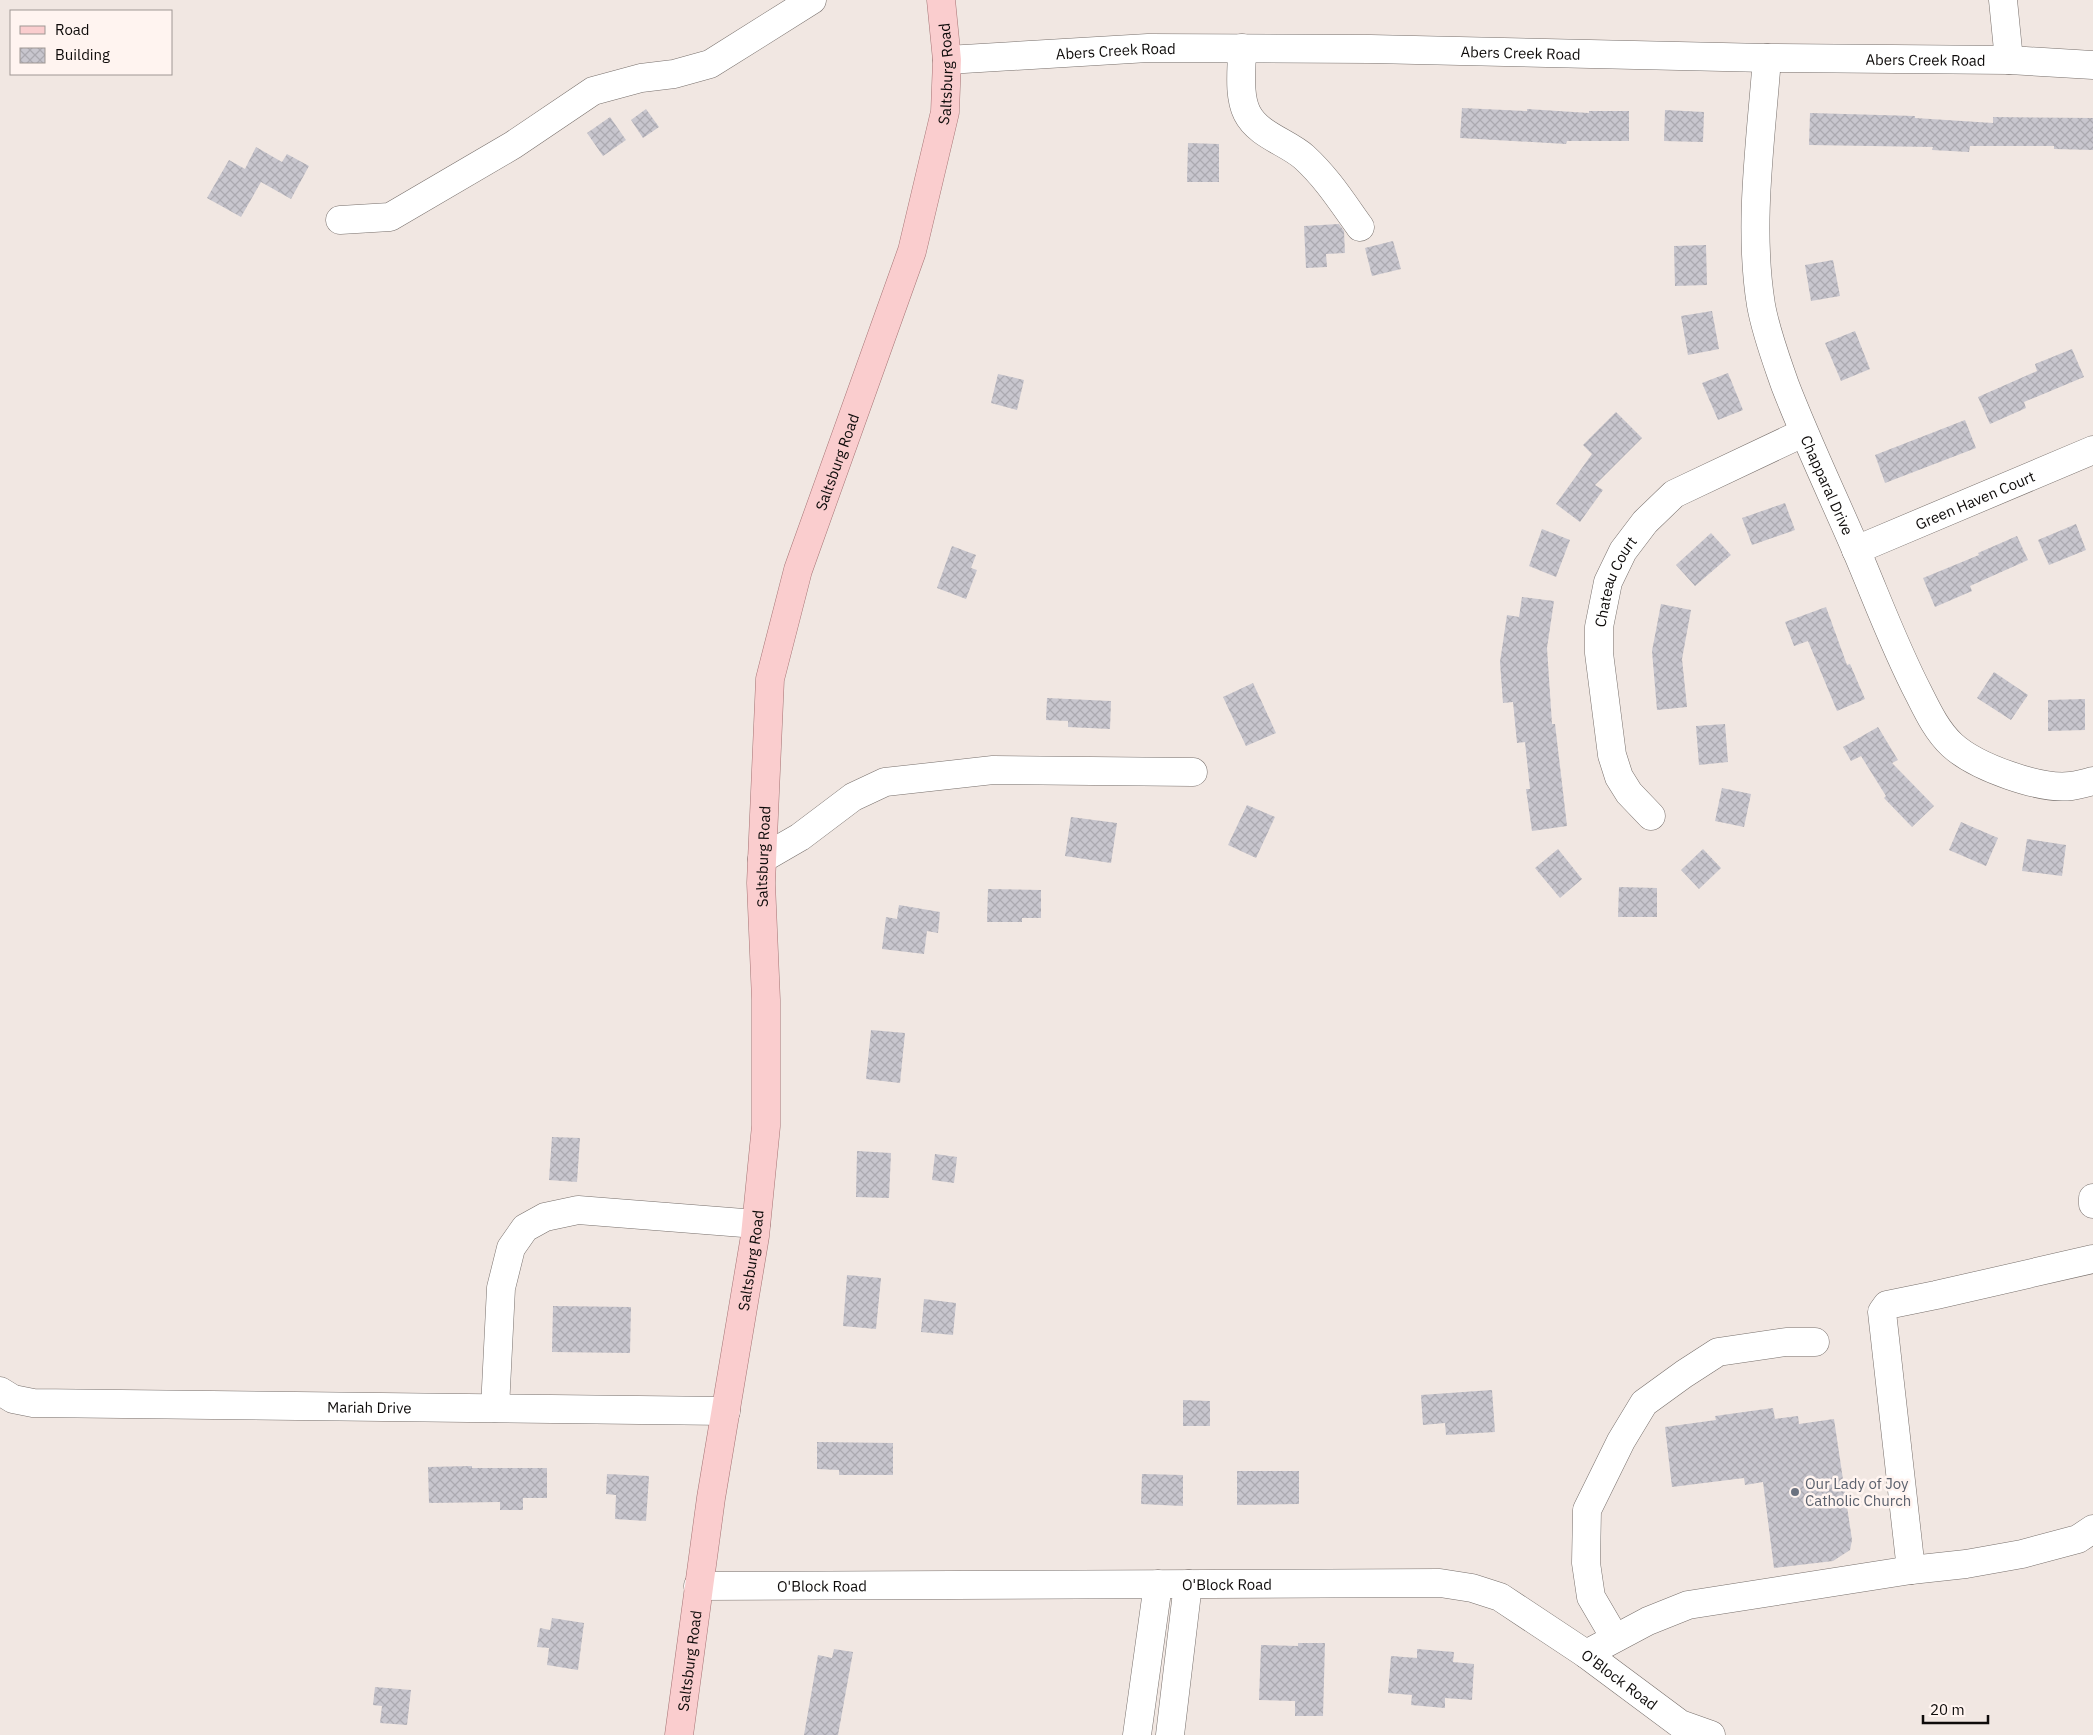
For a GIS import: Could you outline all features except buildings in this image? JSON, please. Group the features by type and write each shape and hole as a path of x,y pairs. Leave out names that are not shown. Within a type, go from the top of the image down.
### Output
{"main road":[{"name":"Saltsburg Road","path":"679,1735 698,1586 756,1224 766,1126 766,1000 760,883 770,679 798,570 912,252 944,112 947,60 941,0"}],"street":[{"path":"340,220 390,218 512,145 593,92 641,78 674,74 710,64 812,0"},
{"path":"2003,0 2008,60"},
{"name":"Abers Creek Road","path":"947,60 1148,48 1242,48 1767,58 2008,60 2093,65"},
{"path":"1242,48 1243,99 1246,112 1253,123 1304,157 1326,179 1360,227"},
{"name":"Chapparal Drive","path":"1767,58 1754,234 1762,307 1772,350 1803,433 1856,550 1904,664 1934,724 1953,746 1976,760 2016,778 2045,785 2071,786 2093,781"},
{"name":"Chateau Court","path":"1651,816 1629,794 1619,777 1612,754 1599,652 1599,627 1608,582 1623,551 1645,522 1674,494 1803,433"},
{"name":"Green Haven Court","path":"1856,550 2093,450"},
{"path":"762,859 800,837 853,797 885,782 993,770 1193,772"},
{"path":"2093,1198 2093,1204"},
{"path":"495,1408 501,1288 511,1248 525,1228 545,1218 578,1210 756,1224"},
{"path":"1911,1570 1882,1312 1887,1304 2093,1260"},
{"path":"1615,1638 1591,1597 1586,1562 1587,1510 1621,1441 1644,1403 1718,1352 1786,1342 1815,1342"},
{"name":"Mariah Drive","path":"7,1395 33,1403 726,1411"},
{"path":"1586,1654 1648,1621 1688,1605 2022,1554 2078,1539 2093,1529"},
{"name":"O'Block Road","path":"698,1586 1440,1583 1472,1588 1500,1596 1586,1654 1680,1724 1711,1735"},
{"path":"1137,1735 1158,1584"},
{"path":"1170,1735 1188,1584"}],"place":[{"name":"Our Lady of Joy Catholic Church","path":"1795,1492"}]}
